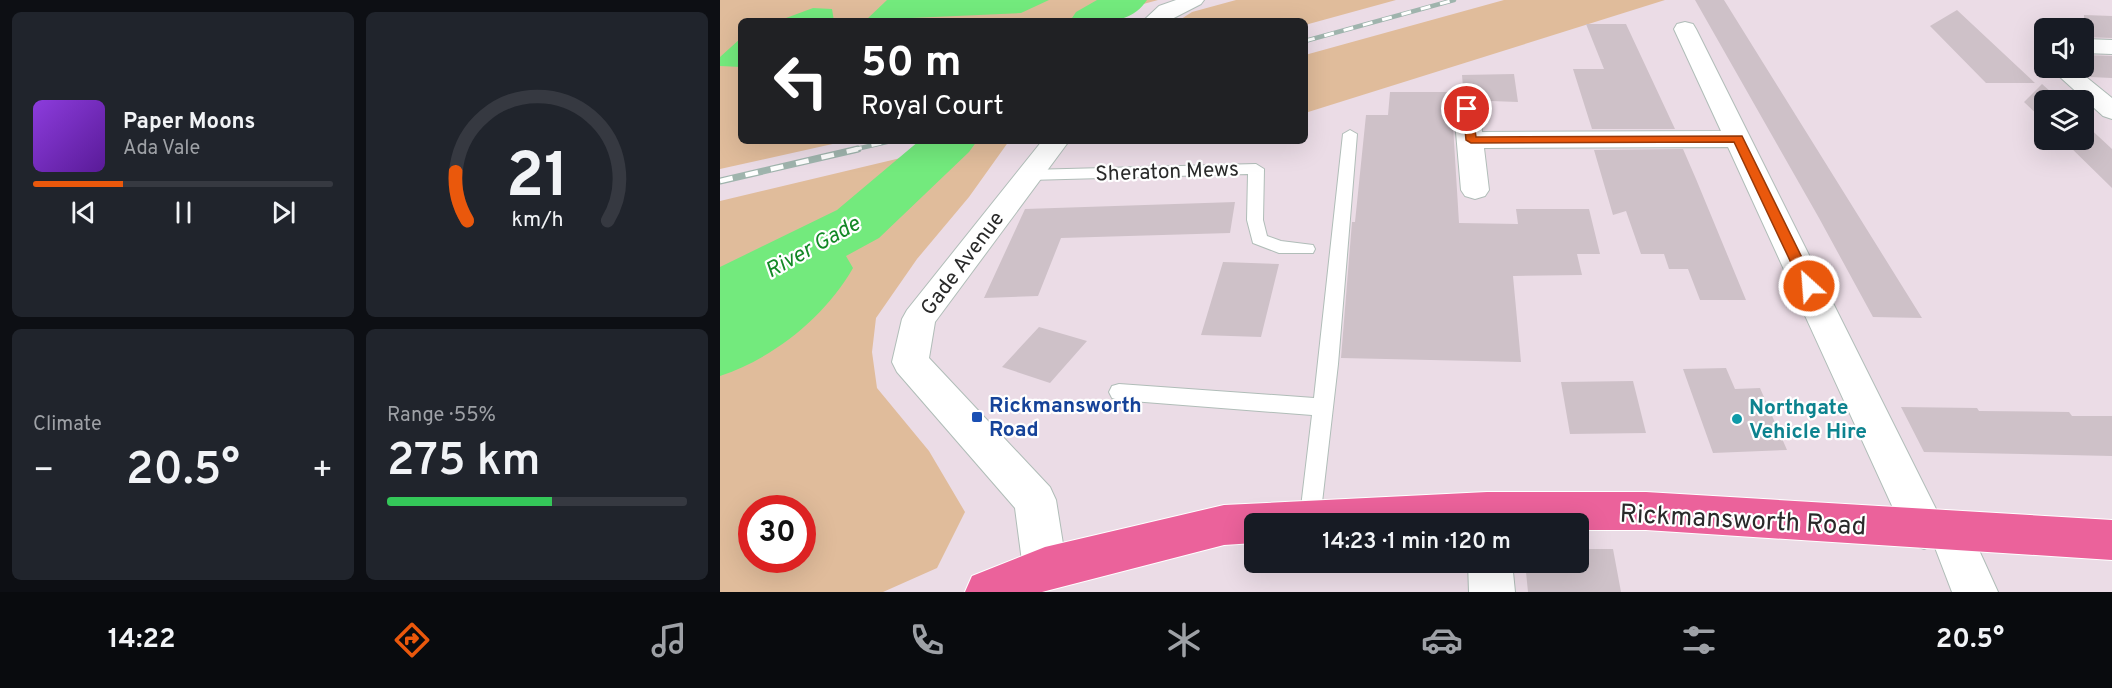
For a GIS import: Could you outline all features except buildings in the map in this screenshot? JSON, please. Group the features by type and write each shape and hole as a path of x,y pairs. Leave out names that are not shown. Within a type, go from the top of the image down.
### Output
{"main road":[{"name":"Rickmansworth Road","path":"1589,513 1646,511 2112,540"},
{"name":"Rickmansworth Road","path":"988,592 1045,568 1224,525 1244,524"}],"street":[{"path":"1158,18 1167,11 1194,0"},
{"path":"1685,29 1738,139 1936,530 1975,592"},
{"path":"2094,46 2112,47"},
{"path":"2073,78 2112,111"},
{"path":"1467,109 1475,190"},
{"path":"1471,140 1738,139"},
{"name":"Gade Avenue","path":"1045,568 1035,500 910,362 919,320 1054,144"},
{"path":"1491,573 1492,592"}],"lane":[{"path":"1310,513 1323,407 1350,134"},
{"name":"Sheraton Mews","path":"1029,175 1256,169 1255,220 1259,238 1280,247 1307,249"},
{"path":"1119,392 1323,407"}],"shaded area":[{"path":"720,0 1158,0 1136,6 1120,18 738,18 738,144 832,144 720,169"},
{"path":"887,0 1049,0 1021,13 868,18"},
{"path":"1236,0 1396,0 1308,24 1308,18 1183,18 1192,12"},
{"path":"1504,0 1665,0 1308,112 1308,54"},
{"path":"813,8 832,9 834,18 786,18"},
{"path":"738,41 738,67 720,66 720,57"},
{"path":"959,144 1007,144 969,197 917,259 876,318 872,352 877,388 929,451 965,512 937,568 883,592 720,592 720,201"}],"waterway":[{"name":"River Gade","path":"1096,18 1127,0"},
{"name":"River Gade","path":"720,295 858,224 948,144"},
{"path":"720,349 748,333 775,313 800,292 822,268"}],"railway":[{"path":"1308,40 1454,0"},
{"path":"852,150 878,144"},
{"path":"720,181 858,149"}],"place":[{"name":"Rickmansworth Road","path":"977,417"},
{"name":"Northgate Vehicle Hire","path":"1737,419"}],"route":[{"path":"1467,109 1471,140 1738,139 1809,286"}]}
